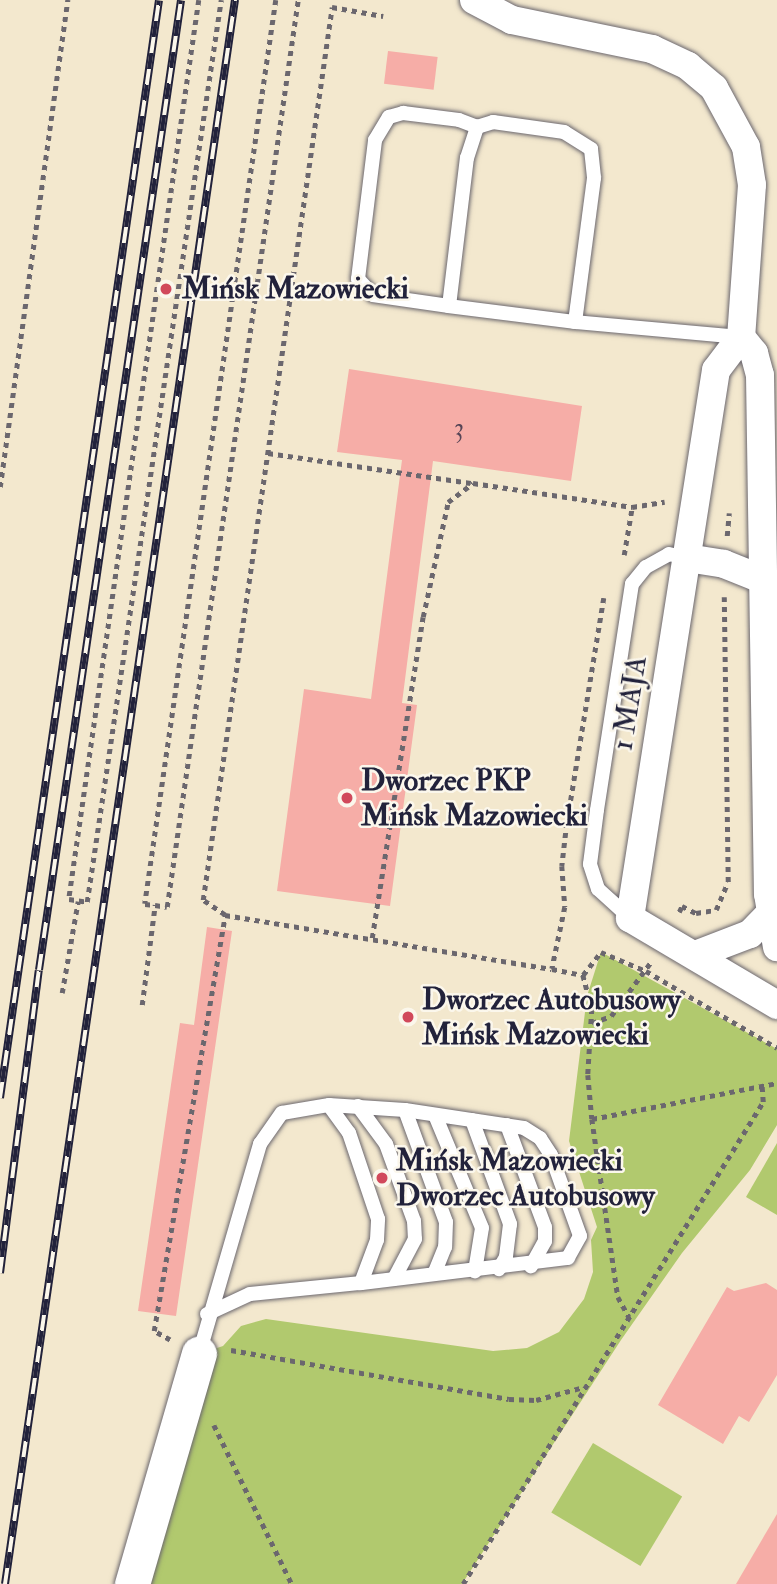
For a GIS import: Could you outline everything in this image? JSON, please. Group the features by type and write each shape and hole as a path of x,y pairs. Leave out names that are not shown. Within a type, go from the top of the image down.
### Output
{"street":[{"path":"474,0 497,14 539,27 652,49 688,66 714,88 741,131 750,165 740,337 754,354 760,375 769,914 777,947"},
{"name":"1 MAJA","path":"630,918 678,556 716,370 740,337"},
{"path":"678,556 724,564 764,580"},
{"path":"695,955 750,934 769,914"},
{"path":"630,918 777,1005"},
{"path":"132,1584 199,1350"}],"lane":[{"path":"575,322 594,178 591,149 564,132 493,122 477,127 459,120 403,113 389,117 375,140 358,279 373,295 575,322 740,337"},
{"path":"449,306 467,158 477,127"},
{"path":"630,918 598,888 590,864 632,584 646,566 678,556"},
{"path":"199,1350 207,1314 260,1144 282,1113 329,1105 358,1106 405,1110 524,1128 540,1138 551,1155 580,1236 568,1258 531,1266 250,1294 207,1314"},
{"path":"329,1105 349,1133 378,1219 377,1240 362,1283"},
{"path":"358,1106 386,1144 414,1221 415,1239 394,1279"},
{"path":"405,1110 446,1222 445,1247 434,1274"},
{"path":"435,1115 482,1228 475,1271"},
{"path":"472,1120 510,1224 506,1257 499,1269"},
{"path":"507,1125 545,1227 545,1241 531,1266"}],"path":[{"path":"0,487 68,0"},
{"path":"199,0 69,899 78,901 87,902 221,0"},
{"path":"276,0 145,904 167,907 298,0"},
{"path":"383,16 332,7 202,900 225,915 552,969"},
{"path":"268,453 632,507"},
{"path":"372,939 423,617 447,502 472,483"},
{"path":"592,1023 611,1016 665,938 682,906 696,913 716,910 728,882 724,564 729,509"},
{"path":"62,993 78,901"},
{"path":"142,1005 155,905"},
{"path":"225,915 153,1331 199,1350 236,1349 509,1399 536,1401 584,1387"},
{"path":"583,975 592,1023 588,1074 592,1119 618,1297 629,1317"},
{"path":"592,1119 777,1083"},
{"path":"463,1584 763,1102 762,1086"},
{"path":"208,1414 292,1584"}],"green space":[{"path":"601,952 777,1049 777,1125 750,1170 682,1253 621,1340 462,1584 151,1584 199,1354 223,1346 241,1326 266,1319 493,1351 527,1348 559,1332 584,1299 593,1272 591,1240 597,1227 569,1141 587,996"},
{"path":"777,1143 777,1215 746,1197"},
{"path":"593,1443 682,1497 640,1566 551,1512"}],"building":[{"path":"388,51 438,57 434,90 384,84"},
{"path":"349,369 582,406 571,481 433,461 402,703 417,705 390,906 277,891 304,689 371,699 402,460 337,452"},
{"path":"207,927 232,931 176,1316 138,1311 180,1023 194,1025"},
{"path":"766,1283 777,1290 777,1375 749,1422 739,1416 723,1444 658,1405 727,1287 734,1291"},
{"path":"777,1514 777,1584 736,1584"}],"railway":[{"path":"0,1098 159,0"},
{"path":"0,1273 39,970 181,0"},
{"path":"5,1584 235,0"}],"place":[{"name":"Mińsk Mazowiecki","path":"166,289"},
{"name":"Dworzec PKP Mińsk Mazowiecki","path":"347,798"},
{"name":"Dworzec Autobusowy Mińsk Mazowiecki","path":"408,1017"},
{"name":"Mińsk Mazowiecki Dworzec Autobusowy","path":"382,1178"}]}
